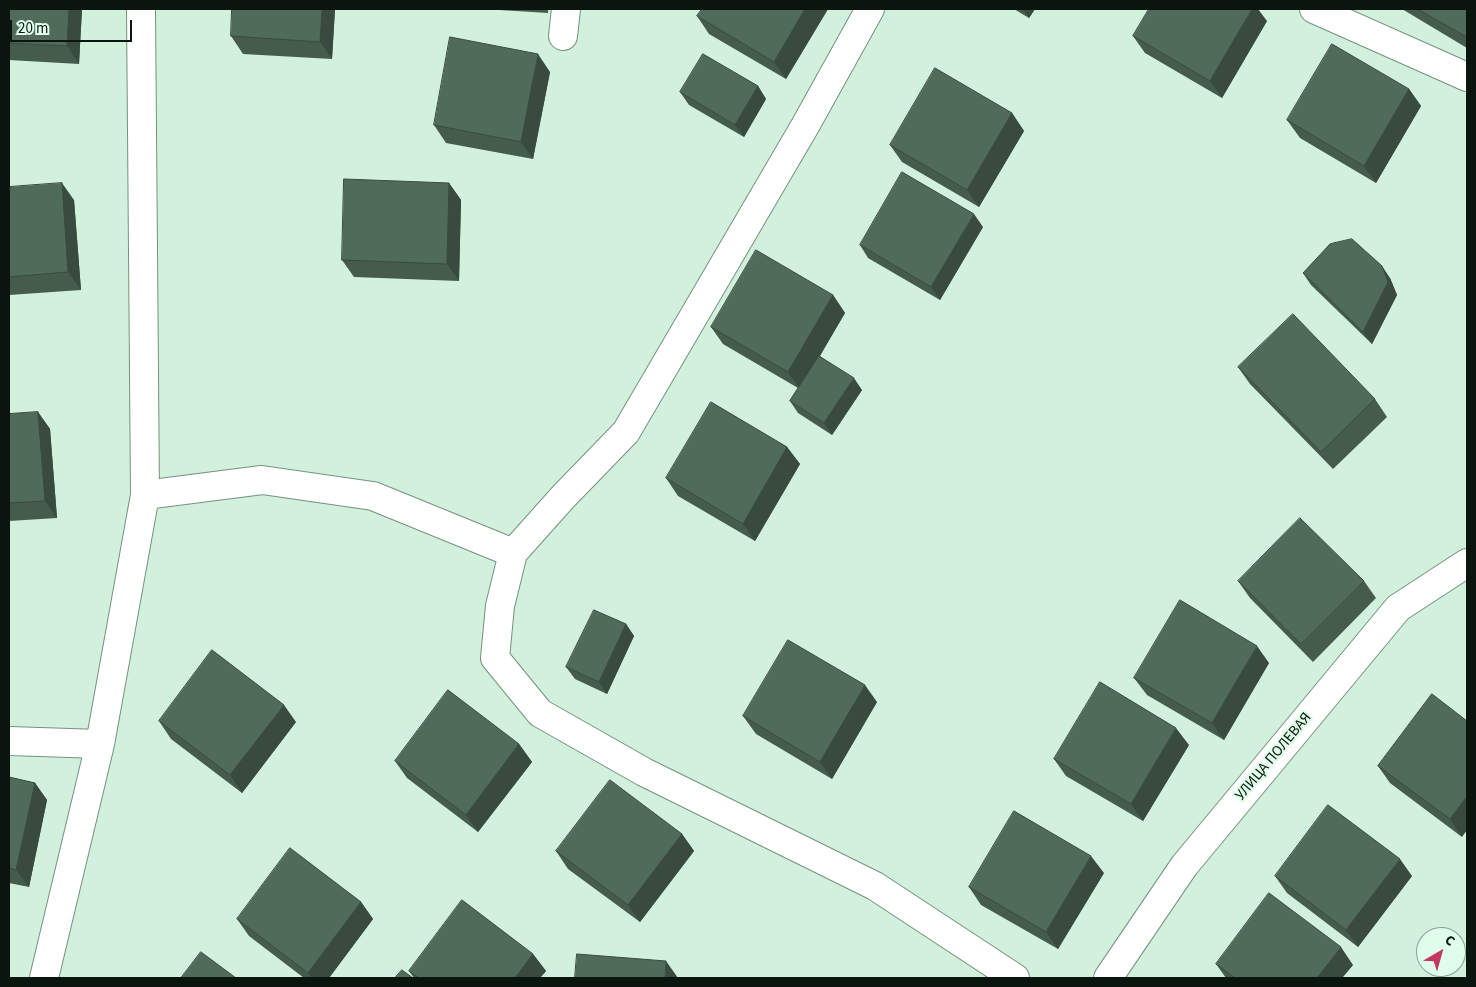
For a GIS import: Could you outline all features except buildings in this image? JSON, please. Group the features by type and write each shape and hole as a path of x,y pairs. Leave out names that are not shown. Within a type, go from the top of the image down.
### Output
{"street":[{"path":"44,978 100,744 145,495 141,9"},
{"path":"563,36 566,9"},
{"path":"870,9 806,126 626,432 513,553 500,606 495,658 540,712 644,772 875,886 1015,978"},
{"path":"1314,9 1467,77"},
{"path":"145,495 262,480 373,496 513,553"},
{"name":"УЛИЦА ПОЛЕВАЯ","path":"1108,978 1184,866 1398,608 1467,563"},
{"path":"9,741 100,744"}]}
